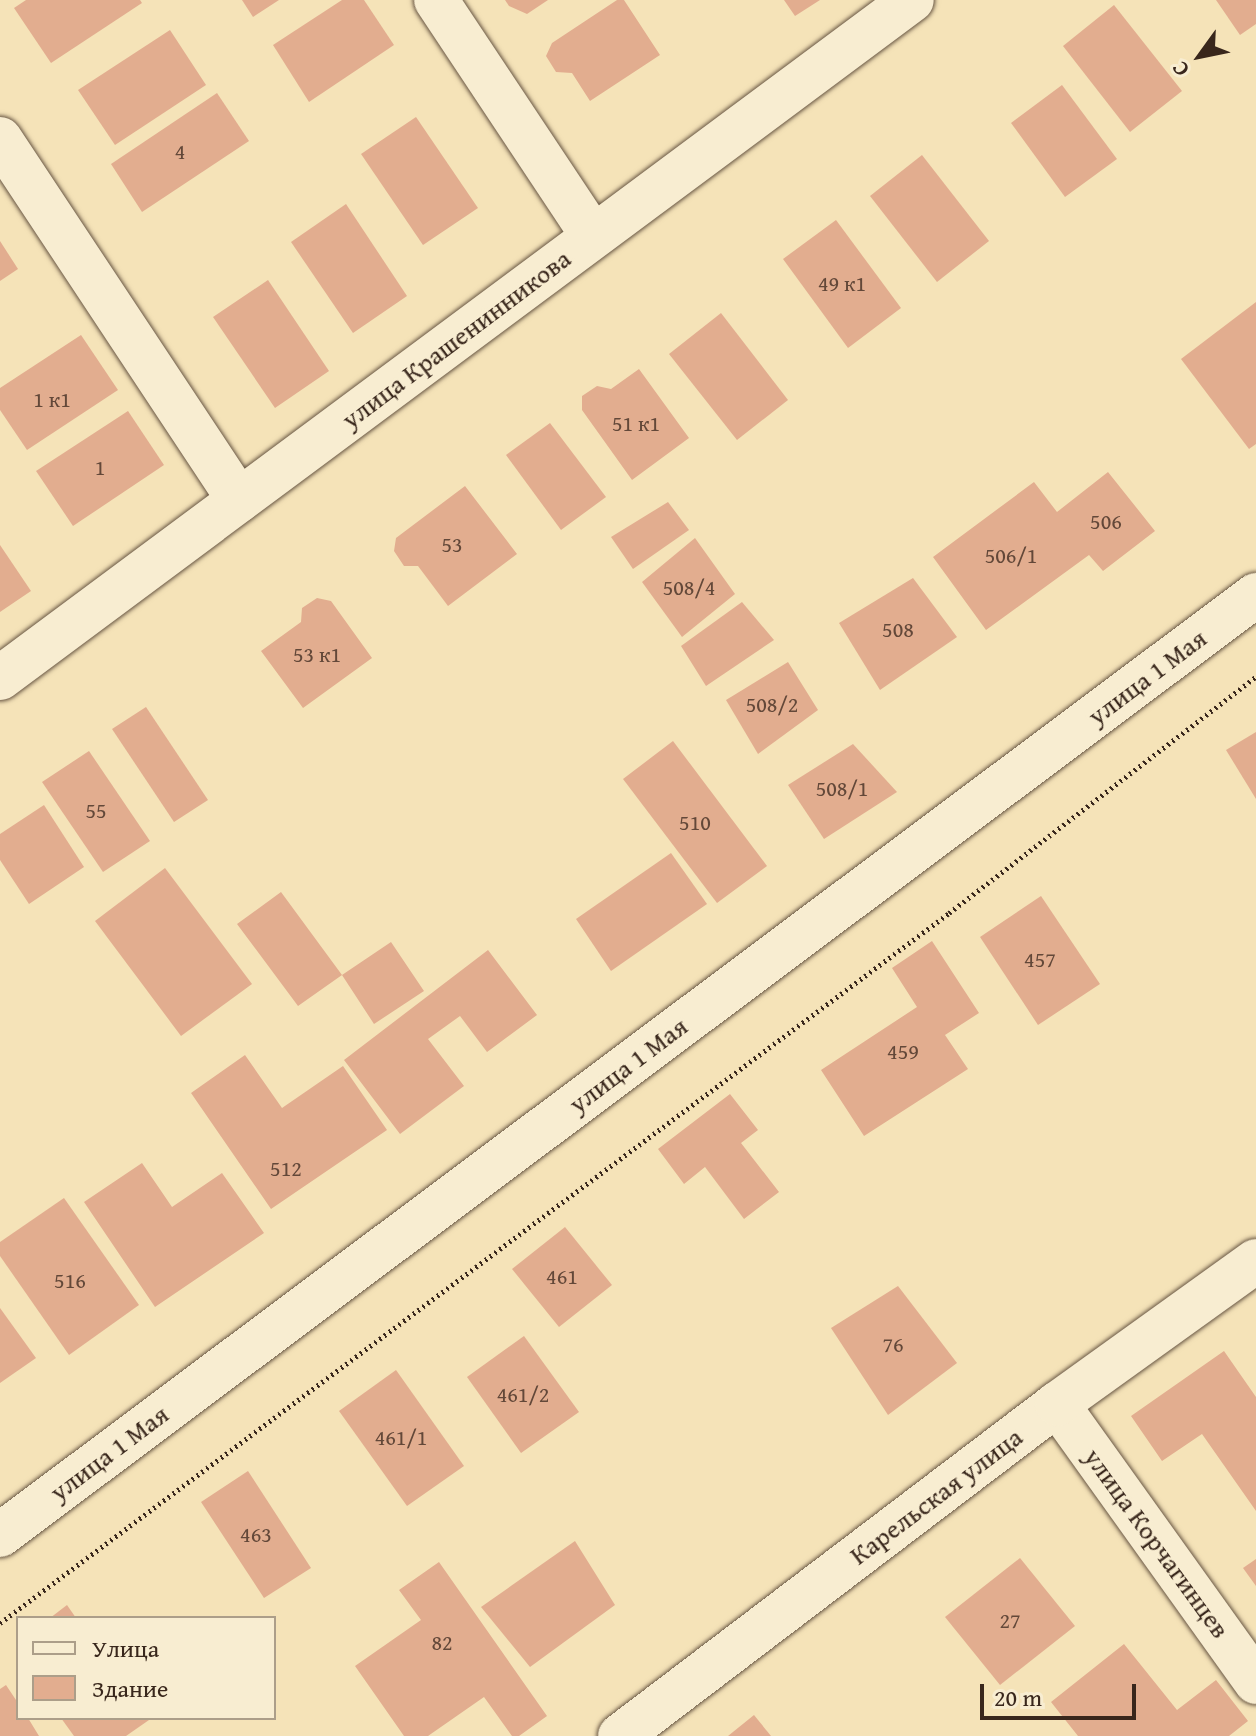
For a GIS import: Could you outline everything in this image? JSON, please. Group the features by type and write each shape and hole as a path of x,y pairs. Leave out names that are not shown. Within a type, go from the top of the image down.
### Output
{"street":[{"path":"436,0 593,236"},
{"name":"улица Крашенинникова","path":"0,678 912,0"},
{"path":"0,139 239,500"},
{"name":"улица 1 Мая","path":"0,1535 1256,595"},
{"name":"Карельская улица","path":"620,1736 1057,1404 1256,1261"},
{"name":"улица Корчагинцев","path":"1057,1404 1256,1682"}],"path":[{"path":"0,1623 898,951 1256,677"}],"building":[{"path":"26,0 140,0 142,3 51,63 14,8"},
{"path":"242,0 279,0 253,17"},
{"path":"342,0 364,0 394,45 309,102 273,45"},
{"path":"505,0 548,0 527,14 509,6"},
{"path":"617,0 624,0 660,55 590,101 572,73 556,72 546,56 552,43"},
{"path":"784,0 820,0 795,16"},
{"path":"1216,0 1256,0 1256,24 1240,35"},
{"path":"1114,5 1182,91 1130,132 1063,46"},
{"path":"170,30 206,85 115,145 78,90"},
{"path":"1062,85 1117,159 1065,197 1011,123"},
{"path":"217,93 249,141 142,212 111,164"},
{"path":"416,117 478,208 423,245 361,154"},
{"path":"922,155 989,241 937,282 870,196"},
{"path":"346,204 407,296 353,333 291,242"},
{"path":"836,220 901,308 848,348 783,259"},
{"path":"0,241 18,269 0,281"},
{"path":"268,280 329,371 275,408 213,317"},
{"path":"1256,302 1256,444 1249,449 1181,359"},
{"path":"721,313 788,400 737,440 669,354"},
{"path":"81,335 118,390 27,450 0,410 0,388"},
{"path":"639,369 689,438 632,480 582,410 582,396 597,386 611,389"},
{"path":"128,411 164,465 73,526 36,471"},
{"path":"550,423 606,497 561,530 506,455"},
{"path":"1108,472 1155,531 1103,571 1089,555 986,630 933,557 1034,482 1057,512"},
{"path":"465,486 517,554 448,606 418,566 404,566 394,551 396,538"},
{"path":"668,502 689,530 633,569 611,537"},
{"path":"695,538 735,594 682,637 642,582"},
{"path":"0,545 31,591 0,612"},
{"path":"913,578 957,637 880,690 839,623"},
{"path":"317,598 331,601 372,658 303,708 261,651 301,622 302,608"},
{"path":"742,602 774,640 706,686 681,646"},
{"path":"788,662 818,710 758,754 726,700"},
{"path":"146,707 208,800 174,822 112,729"},
{"path":"1256,732 1256,799 1226,750"},
{"path":"673,741 767,866 717,903 623,779"},
{"path":"853,744 897,792 824,839 788,785"},
{"path":"89,751 150,841 103,872 42,782"},
{"path":"44,805 84,867 29,904 0,860 0,834"},
{"path":"671,853 707,904 611,971 576,919"},
{"path":"165,868 252,984 181,1036 95,921"},
{"path":"281,892 342,975 298,1006 237,924"},
{"path":"1041,896 1100,984 1038,1025 980,937"},
{"path":"932,941 979,1013 945,1035 968,1069 864,1136 821,1070 917,1007 892,968"},
{"path":"391,942 424,991 374,1024 342,975"},
{"path":"488,950 537,1015 487,1052 460,1016 428,1039 464,1086 400,1134 344,1060"},
{"path":"245,1055 282,1108 343,1066 387,1130 271,1209 191,1093"},
{"path":"730,1094 758,1130 741,1143 779,1192 744,1219 705,1167 684,1184 658,1149"},
{"path":"142,1163 172,1207 222,1173 264,1233 155,1307 84,1202"},
{"path":"64,1198 139,1305 69,1355 0,1256 0,1242"},
{"path":"565,1227 612,1285 559,1327 512,1269"},
{"path":"898,1286 957,1363 888,1415 831,1328"},
{"path":"0,1308 36,1358 0,1383"},
{"path":"524,1336 579,1412 521,1453 467,1377"},
{"path":"1224,1351 1256,1397 1256,1511 1202,1434 1162,1461 1131,1416"},
{"path":"396,1370 464,1466 407,1506 339,1411"},
{"path":"248,1471 311,1568 264,1598 201,1502"},
{"path":"575,1541 615,1605 530,1667 481,1607"},
{"path":"1020,1558 1075,1626 1000,1685 945,1617"},
{"path":"1256,1559 1256,1586 1243,1568"},
{"path":"439,1562 547,1716 519,1736 512,1736 484,1697 428,1736 404,1736 355,1666 421,1620 399,1590"},
{"path":"67,1605 75,1616 53,1616"},
{"path":"1124,1644 1177,1710 1216,1680 1248,1721 1229,1736 1078,1736 1051,1702"},
{"path":"6,1685 16,1700 16,1720 29,1720 39,1736 0,1736 0,1689"},
{"path":"754,1715 771,1736 728,1736"},
{"path":"62,1720 149,1720 126,1736 74,1736"}]}
